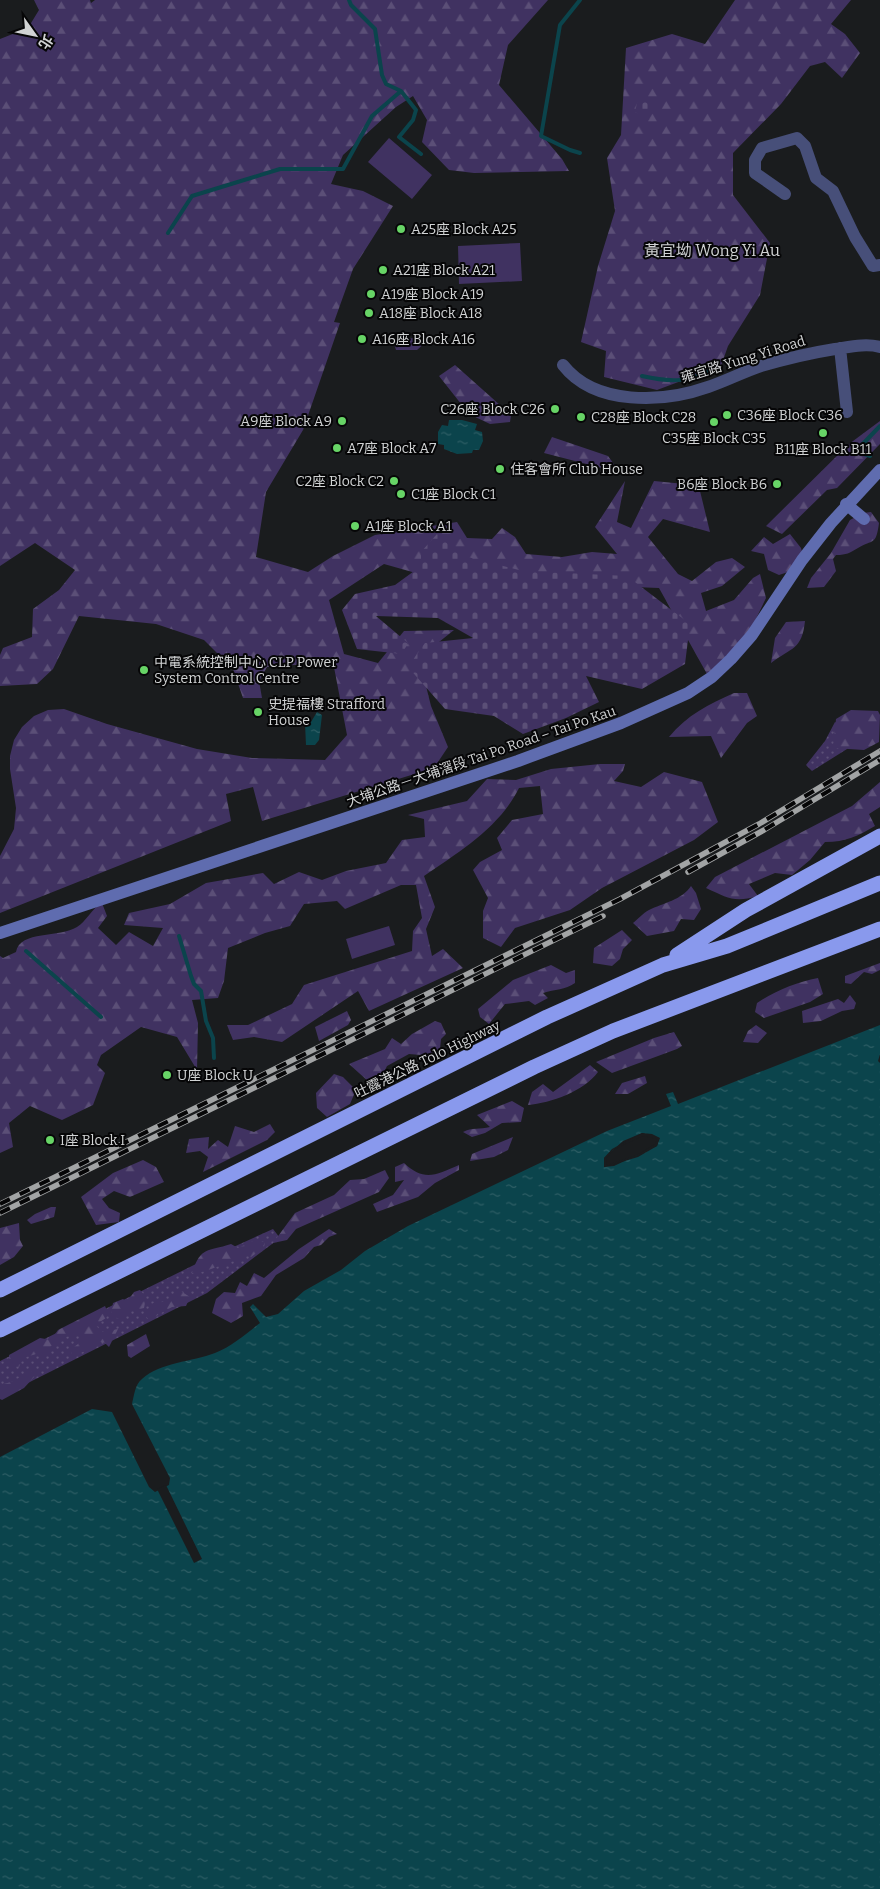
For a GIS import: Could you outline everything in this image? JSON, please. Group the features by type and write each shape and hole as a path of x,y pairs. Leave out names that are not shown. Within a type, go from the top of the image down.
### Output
{"highway":[{"path":"663,965 746,910 877,837"},
{"name":"吐露港公路 Tolo Highway","path":"0,1290 547,1017 663,965 727,946 880,883"},
{"path":"0,1330 543,1063 613,1032 880,929"}],"main road":[{"name":"大埔公路－大埔滘段 Tai Po Road – Tai Po Kau","path":"0,933 518,761 621,723 688,693 712,677 737,653 802,560 846,504 880,470"},
{"path":"846,504 864,519"}],"street":[{"path":"786,194 755,173 755,160 762,148 797,138 805,146 816,178 833,191 855,237 873,266 880,265"},
{"name":"雍宜路 Yung Yi Road","path":"563,365 577,380 596,390 624,396 652,398 690,392 778,361 840,348 868,345 880,347"},
{"path":"840,348 846,412"}],"green space":[{"path":"34,0 90,0 91,3 95,0 548,0 508,45 499,85 562,159 569,171 474,173 449,170 422,142 427,120 413,96 396,107 343,155 331,184 363,191 393,206 353,269 334,322 340,323 303,430 266,492 256,557 308,572 333,556 375,535 457,522 467,538 492,539 502,528 515,537 526,554 562,557 592,552 617,554 595,527 625,481 617,522 631,528 654,481 695,485 700,491 710,532 663,519 648,537 678,574 692,581 716,562 732,558 745,567 722,586 701,593 706,611 734,600 753,578 760,574 766,598 735,662 707,674 659,588 437,579 384,564 329,600 344,654 378,663 404,631 454,630 419,658 431,706 448,747 434,768 262,821 253,787 226,794 231,821 0,913 0,856 14,829 16,808 10,756 14,740 22,727 34,716 48,710 64,709 107,724 197,749 252,758 325,760 347,735 333,662 267,667 259,681 262,698 243,698 233,669 204,640 156,624 79,616 53,669 37,684 0,686 0,655 3,648 32,637 33,609 59,590 75,570 35,543 0,566 0,39 28,28 39,10"},
{"path":"735,0 851,0 831,24 845,34 860,53 842,78 825,62 810,66 781,104 733,153 733,195 770,243 760,295 728,346 721,366 657,390 604,377 606,351 581,342 598,266 615,211 607,158 621,135 626,48 672,34 705,44"},
{"path":"639,94 651,98 649,120 635,112"},
{"path":"389,138 432,175 412,199 368,162"},
{"path":"520,243 522,281 459,284 458,246"},
{"path":"424,337 426,342 417,350 396,350 393,340"},
{"path":"455,365 511,415 510,422 490,424 469,414 439,376"},
{"path":"880,421 880,444 837,488 827,490 782,534 766,526 849,444"},
{"path":"552,437 608,456 616,467 602,468 544,453"},
{"path":"871,512 879,523 875,539 848,553 836,555 833,559 836,571 824,587 807,588 811,578 831,553 850,520 863,513"},
{"path":"437,534 460,555 523,571 627,576 690,624 685,664 642,689 586,676 599,702 566,718 523,734 494,716 445,709 408,667 425,643 473,638 438,618 376,616 408,643 402,654 357,649 342,610 355,594 395,585 421,566 421,552"},
{"path":"790,534 801,548 803,555 794,570 779,575 768,570 764,554 751,551 764,537 773,544"},
{"path":"805,621 801,638 795,647 771,663 775,638 786,622"},
{"path":"734,693 747,693 757,716 747,723 721,758 711,736 669,737 683,722 699,711"},
{"path":"851,710 878,711 880,715 879,742 864,750 833,748 836,719"},
{"path":"835,722 846,728 847,749 812,771 806,765 825,741"},
{"path":"600,764 625,764 623,771 614,781 641,787 664,772 702,782 718,822 694,840 602,888 570,910 515,928 501,947 483,938 483,911 488,898 473,870 480,862 502,850 497,838 512,820 543,814 540,786 519,788 511,802 490,827 465,848 424,876 435,907 426,929 432,956 443,949 463,968 369,1011 358,991 282,1042 254,1037 233,1040 227,1025 248,1025 292,1004 304,985 412,951 413,931 422,918 416,885 401,885 345,909 337,901 304,904 290,926 265,933 228,948 224,981 218,998 192,1000 198,1023 197,1070 177,1037 141,1027 101,1055 97,1065 105,1073 93,1105 62,1120 30,1106 9,1123 13,1147 0,1153 0,956 3,958 16,952 19,945 25,940 77,927 102,903 107,916 98,928 116,945 129,932 153,946 163,928 124,925 129,913 170,904 206,883 263,873 274,884 299,872 322,880 346,871 386,863 402,840 425,837 424,819 408,815 467,801 487,779 516,780 551,769"},
{"path":"880,782 880,807 869,814 875,826 851,838 825,842 810,860 792,875 775,873 749,884 758,896 737,899 706,888 715,877 852,806"},
{"path":"691,886 696,893 701,909 694,920 681,919 674,931 647,936 633,923 647,911 683,895"},
{"path":"389,926 395,945 352,959 346,939"},
{"path":"622,930 632,940 623,949 620,959 612,966 593,963 594,948"},
{"path":"880,963 880,970 872,974 864,972 851,984 845,983 845,976"},
{"path":"551,965 566,973 575,970 575,983 543,993 548,998 535,1005 529,1001 505,1004 489,1024 480,1017 478,1009 513,980"},
{"path":"818,978 823,994 810,1002 764,1018 755,1012 757,1003 771,995 794,985"},
{"path":"850,995 856,1003 854,1009 842,1011 821,1021 803,1023 802,1011 838,999 844,1003"},
{"path":"347,1011 351,1020 348,1025 319,1041 315,1027"},
{"path":"435,1021 441,1023 446,1034 441,1039 440,1049 435,1052 421,1055 409,1054 387,1066 382,1076 369,1082 349,1064 385,1049 392,1038 401,1044 412,1034"},
{"path":"756,1025 767,1033 758,1043 743,1042 748,1031"},
{"path":"674,1032 682,1046 677,1049 612,1073 596,1062 654,1038"},
{"path":"590,1065 598,1072 584,1085 557,1099 528,1105 532,1092 543,1084 553,1092"},
{"path":"334,1074 343,1077 356,1090 350,1104 327,1117 317,1108 316,1093"},
{"path":"645,1076 647,1083 628,1094 615,1094 622,1083"},
{"path":"512,1101 524,1108 521,1122 502,1123 485,1133 472,1137 463,1132 490,1127 477,1115"},
{"path":"270,1124 275,1132 267,1140 203,1172 208,1157 200,1151 186,1153 189,1139 209,1137 208,1149 218,1140 228,1147 235,1126 254,1132"},
{"path":"513,1137 508,1150 494,1157 470,1161 472,1154"},
{"path":"143,1160 156,1167 164,1182 130,1197 114,1191 102,1199 109,1208 120,1213 119,1222 96,1225 81,1197 113,1173"},
{"path":"404,1163 411,1169 424,1175 444,1172 459,1165 459,1170 435,1183 418,1197 377,1212 373,1204 393,1195 404,1180 395,1182 395,1167"},
{"path":"385,1170 389,1178 379,1192 296,1229 287,1240 273,1243 295,1213 334,1195 350,1180 364,1179"},
{"path":"51,1207 56,1207 54,1217 31,1224 27,1220 35,1214"},
{"path":"19,1223 20,1240 23,1246 14,1257 0,1265 0,1228"},
{"path":"273,1229 280,1238 207,1293 0,1397 0,1361 198,1263"},
{"path":"329,1229 337,1234 329,1237 321,1245 314,1247 304,1258 276,1275 261,1296 242,1303 243,1316 231,1323 212,1313 216,1299 224,1292 235,1293 240,1282 247,1286 254,1273 264,1278 299,1249"},
{"path":"253,1241 265,1242 264,1247 251,1257 245,1254 241,1260 192,1273 195,1264 206,1251 231,1244 238,1248"},
{"path":"140,1290 146,1297 144,1308 137,1310 132,1307 118,1319 111,1314 113,1303 123,1299 127,1302 134,1292"},
{"path":"179,1290 190,1297 186,1306 172,1307 149,1320 144,1314 153,1303 175,1298"},
{"path":"105,1306 108,1313 106,1318 95,1325 103,1332 118,1329 109,1347 104,1342 97,1342 98,1346 73,1356 70,1350 78,1344 80,1333 62,1338 58,1344 51,1346 45,1355 36,1354 23,1358 19,1367 10,1364 9,1355 40,1338 51,1340 58,1330"},
{"path":"146,1334 150,1346 131,1358 128,1356 127,1345"},
{"path":"34,1370 35,1376 24,1388 2,1400 0,1399 0,1385 11,1382"}],"water":[{"path":"449,420 462,420 477,424 475,430 482,432 483,441 479,450 473,450 472,453 457,454 444,449 444,445 438,444 438,432 442,425 448,426"},
{"path":"317,712 322,715 319,740 315,745 306,745 305,723 311,722"},
{"path":"880,1025 880,1054 878,1061 880,1063 880,1889 0,1889 0,1457 92,1409 112,1412 149,1487 155,1492 169,1485 170,1478 132,1404 136,1387 150,1373 167,1366 215,1353 233,1343 260,1323 250,1307 253,1304 266,1317 278,1314 304,1291 341,1270 365,1251 408,1226 607,1131 671,1106 666,1094 673,1092 678,1104","holes":["642,1133 659,1138 657,1146 614,1166 604,1167 604,1158 623,1141"]}],"pier":[{"path":"642,1133 652,1134 660,1138 657,1146 638,1157 604,1167 604,1158 612,1149","holes":["643,1136 657,1139 655,1144 637,1155 607,1165 606,1159 613,1150"]},
{"path":"166,1485 202,1559 194,1563 157,1489"}],"waterway":[{"path":"349,0 351,5 375,29 382,75 386,84 401,91 416,110 413,120 399,137 421,154"},
{"path":"580,0 560,25 541,136 580,153"},
{"path":"168,233 192,196 280,169 343,169 372,116 401,91"},
{"path":"642,376 681,380 699,376 717,365"},
{"path":"870,456 856,451 880,426"},
{"path":"179,936 194,984 201,991 206,1021 213,1038 214,1058"},
{"path":"26,951 101,1017"}],"railway":[{"path":"0,1204 620,899 759,824 880,751"},
{"path":"688,872 764,830 880,760"},
{"path":"0,1213 603,916"}],"place":[{"name":"A25座 Block A25","path":"401,229"},
{"name":"A21座 Block A21","path":"383,270"},
{"name":"A19座 Block A19","path":"371,294"},
{"name":"A18座 Block A18","path":"369,313"},
{"name":"A16座 Block A16","path":"362,339"},
{"name":"C26座 Block C26","path":"555,409"},
{"name":"C36座 Block C36","path":"727,415"},
{"name":"C28座 Block C28","path":"581,417"},
{"name":"A9座 Block A9","path":"342,421"},
{"name":"C35座 Block C35","path":"714,422"},
{"name":"B11座 Block B11","path":"823,433"},
{"name":"A7座 Block A7","path":"337,448"},
{"name":"住客會所 Club House","path":"500,469"},
{"name":"C2座 Block C2","path":"394,481"},
{"name":"B6座 Block B6","path":"777,484"},
{"name":"C1座 Block C1","path":"401,494"},
{"name":"A1座 Block A1","path":"355,526"},
{"name":"中電系統控制中心 CLP Power System Control Centre","path":"144,670"},
{"name":"史提福樓 Strafford House","path":"258,712"},
{"name":"U座 Block U","path":"167,1075"},
{"name":"I座 Block I","path":"50,1140"}],"district":[{"name":"黃宜坳 Wong Yi Au","path":"712,250"}]}
